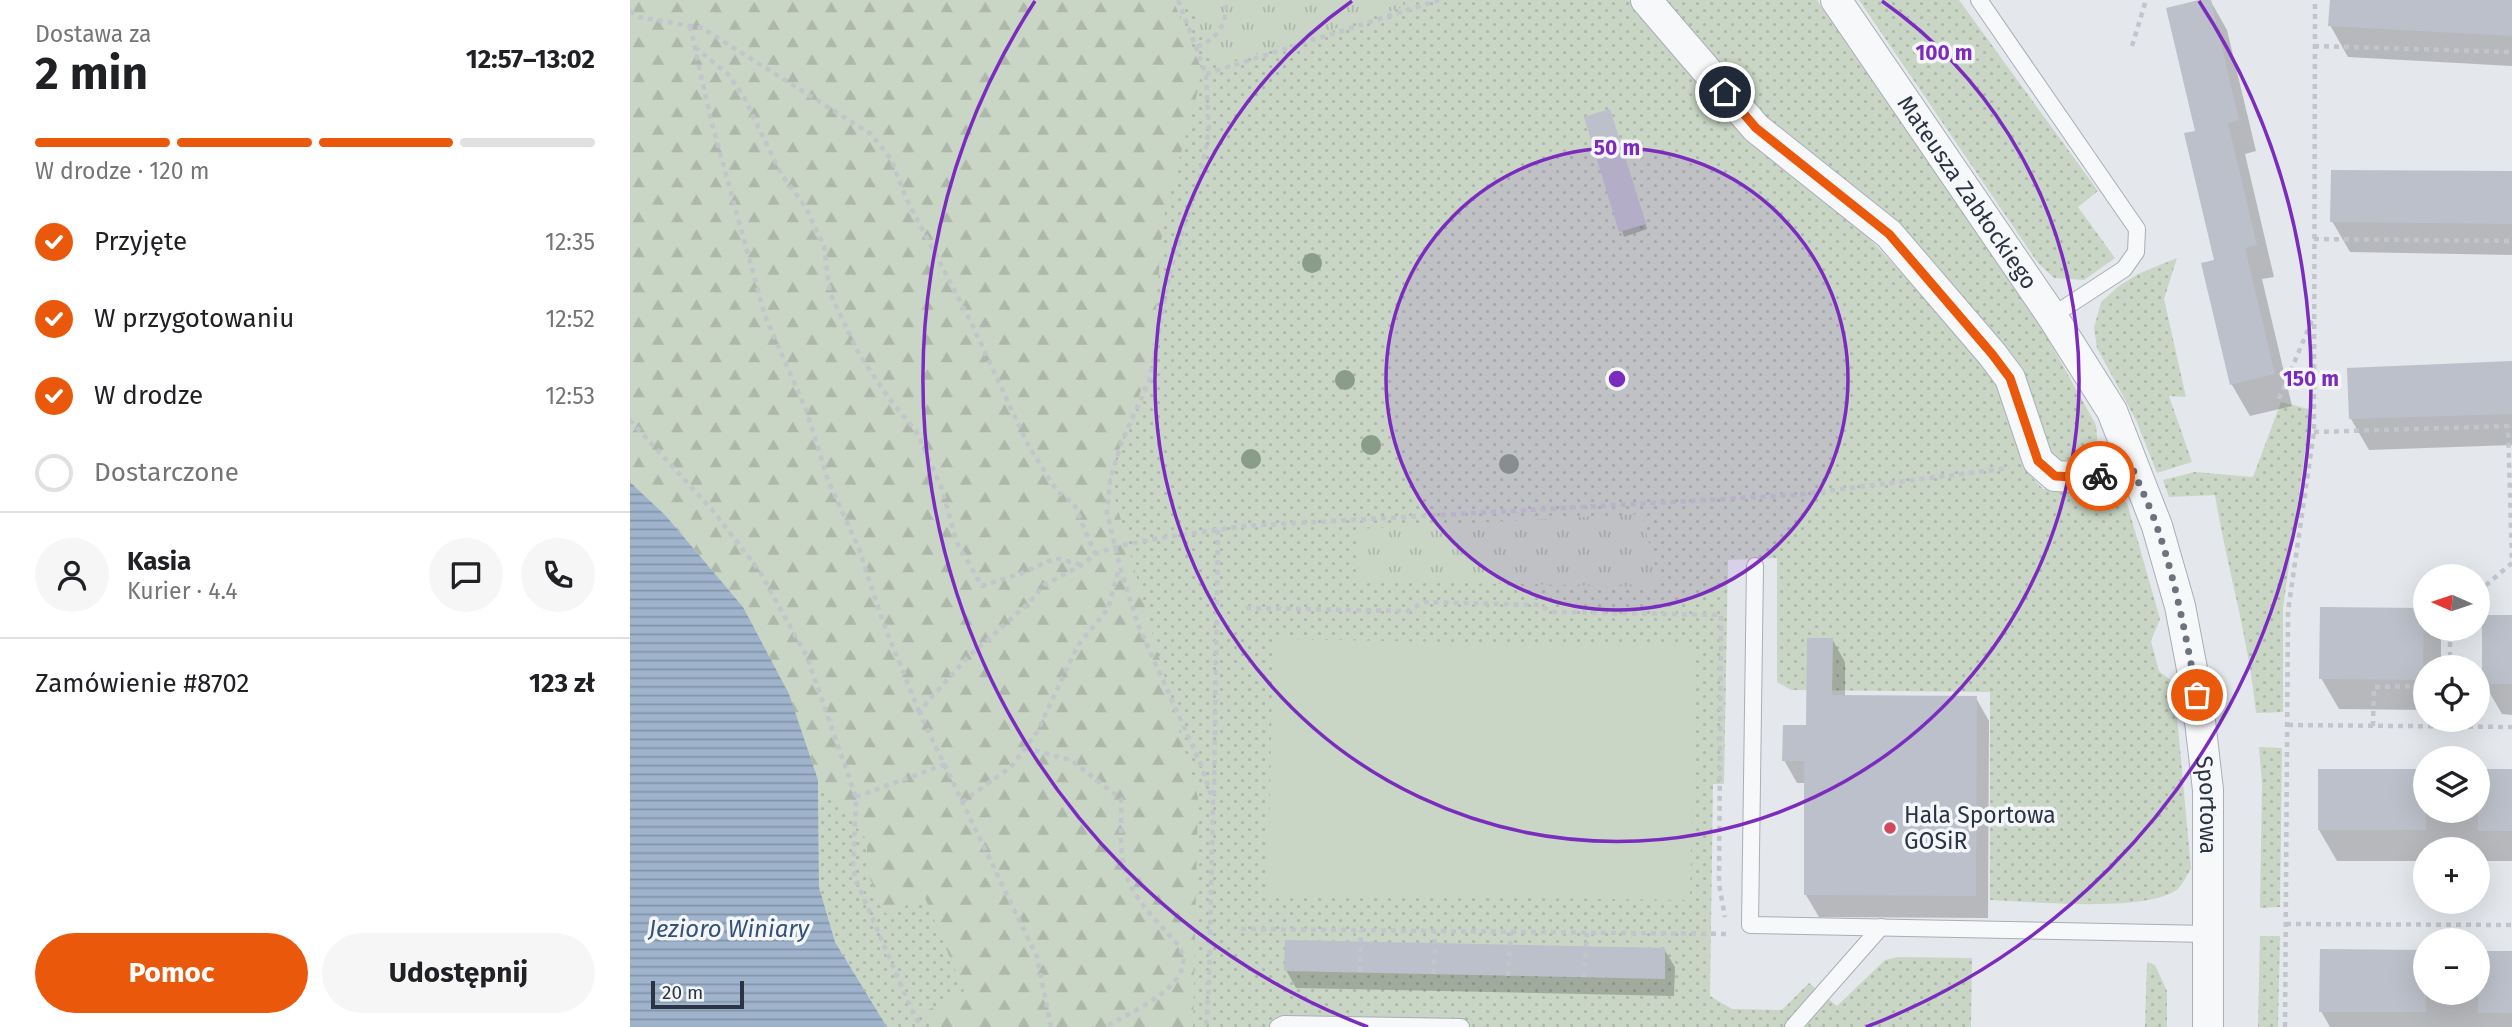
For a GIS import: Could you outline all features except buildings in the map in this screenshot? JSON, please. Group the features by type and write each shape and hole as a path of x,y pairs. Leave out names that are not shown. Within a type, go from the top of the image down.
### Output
{"street":[{"path":"1646,0 1756,128 1889,234 1992,354 2010,378 2041,464 2055,476 2092,478 2132,467"},
{"name":"Mateusza Zabłockiego","path":"1836,0 2052,316 2112,411 2132,467"},
{"name":"Sportowa","path":"2132,467 2157,526 2180,606 2197,695 2208,790 2208,1027"}],"lane":[{"path":"1979,0 2137,229 2136,252 2124,268 2052,316"},
{"path":"1755,566 1749,925 2209,934"},
{"path":"1793,1027 1881,927"},
{"path":"1282,1026 1461,1027"}],"path":[{"path":"1178,0 1206,74 1209,131 1206,154 1170,272 1150,379 1122,441 1110,480 1107,513 1119,567 1138,625 1201,765 1213,801"},
{"path":"1197,47 1217,34 1223,26 1227,15 1225,0"},
{"path":"1206,74 1438,0"},
{"path":"2132,46 2146,0"},
{"path":"2285,1027 2288,611 2314,432 2315,0"},
{"path":"630,11 639,17 702,28 871,134 891,159 906,198 971,322 1028,445 1057,491 1074,504 1095,554"},
{"path":"690,26 711,120 765,316 807,412 828,480 859,549 883,622 920,714 1037,957 1051,1027"},
{"path":"2314,46 2512,52"},
{"path":"695,47 727,74 744,97 780,172 806,208 824,246 831,293 836,305 859,354 888,397 916,431 942,489 957,543 982,586 1056,558 1082,565"},
{"path":"2314,239 2512,241"},
{"path":"2279,399 2314,316"},
{"path":"630,420 714,512 760,572 807,657 856,797 853,869 856,880 913,1013 922,1027"},
{"path":"2314,432 2510,426 2512,563 2490,582"},
{"path":"920,714 927,702 968,657 1030,602 1044,585 1082,565 1095,554 1114,547 1244,526 1795,495 2041,464"},
{"path":"1206,1027 1211,952 1218,530"},
{"path":"962,802 1011,767 1037,732 1078,645 1108,609 1119,567"},
{"path":"1241,929 1728,935 1719,884 1721,615 1553,612 1539,605 1424,602 1408,611 1246,608"},
{"path":"2372,726 2374,687 2413,686"},
{"path":"2288,725 2413,727"},
{"path":"2490,727 2512,727"},
{"path":"1025,748 1071,760 1121,799 1123,855 1127,877 1142,906 1179,946 1183,963 1177,982 1152,1001 1105,1027"},
{"path":"856,797 946,764"},
{"path":"2286,924 2512,925"},
{"path":"1360,972 1361,931"},
{"path":"1434,974 1435,932"},
{"path":"1508,976 1511,932"},
{"path":"1584,977 1587,933"}],"green space":[{"path":"630,0 1629,0 1747,138 1870,239 1994,373 2029,474 2043,489 2115,495 2127,503 2160,619 2151,641 2159,671 2174,683 2191,869 2175,891 2138,902 2059,904 1990,900 1990,692 1791,690 1777,682 1777,558 1728,560 1724,784 1713,784 1710,996 1732,1009 1782,1010 1809,983 1837,1006 1885,960 1898,957 1972,958 1971,1027 887,1027 835,942 819,887 818,780 743,607 666,516 630,482"},
{"path":"630,0 1173,0 1201,68 1199,86 1163,220 1152,361 1109,477 1198,798 1193,1027 931,1027 922,1013 964,991 925,898 886,914 867,872 867,840 818,780 789,694 743,607 666,516 630,482"},
{"path":"1190,0 1402,0 1404,7 1222,64 1210,57"},
{"path":"1666,0 1817,0 2038,321 2096,425 2098,449 2089,463 2070,465 2054,457 2044,439 2022,368 1995,334 1899,226 1768,121"},
{"path":"1859,0 1959,0 2098,191 2078,207 2115,258 2084,280 2054,278 2038,263"},
{"path":"2177,258 2164,299 2186,397 2169,396 2192,462 2157,473 2136,420 2097,348 2094,328 2101,302 2119,286 2138,274"},
{"path":"2281,402 2308,409 2308,431 2283,608 2283,712 2256,713 2248,658 2215,495 2169,497 2163,480 2195,472 2253,477"},
{"path":"1641,514 1661,587 1358,581 1359,529"},
{"path":"1273,639 1695,646 1690,900 1268,895"},
{"path":"2259,747 2282,748 2280,907 2260,908 2262,783"},
{"path":"2260,936 2280,936 2278,1027 2258,1027"},
{"path":"2147,962 2155,965 2167,991 2167,1027 2145,1027"}],"water":[{"name":"Jezioro Winiary","path":"630,482 666,516 743,607 789,694 818,780 819,887 835,942 887,1027 630,1027"}],"way so far":[{"path":"2100,476 2132,467 2157,526 2180,606 2197,695"}],"place":[{"name":"Hala Sportowa GOSiR","path":"1890,828"}],"route":[{"path":"1725,92 1756,128 1889,234 1992,354 2010,378 2038,461 2055,476 2100,476"}]}
